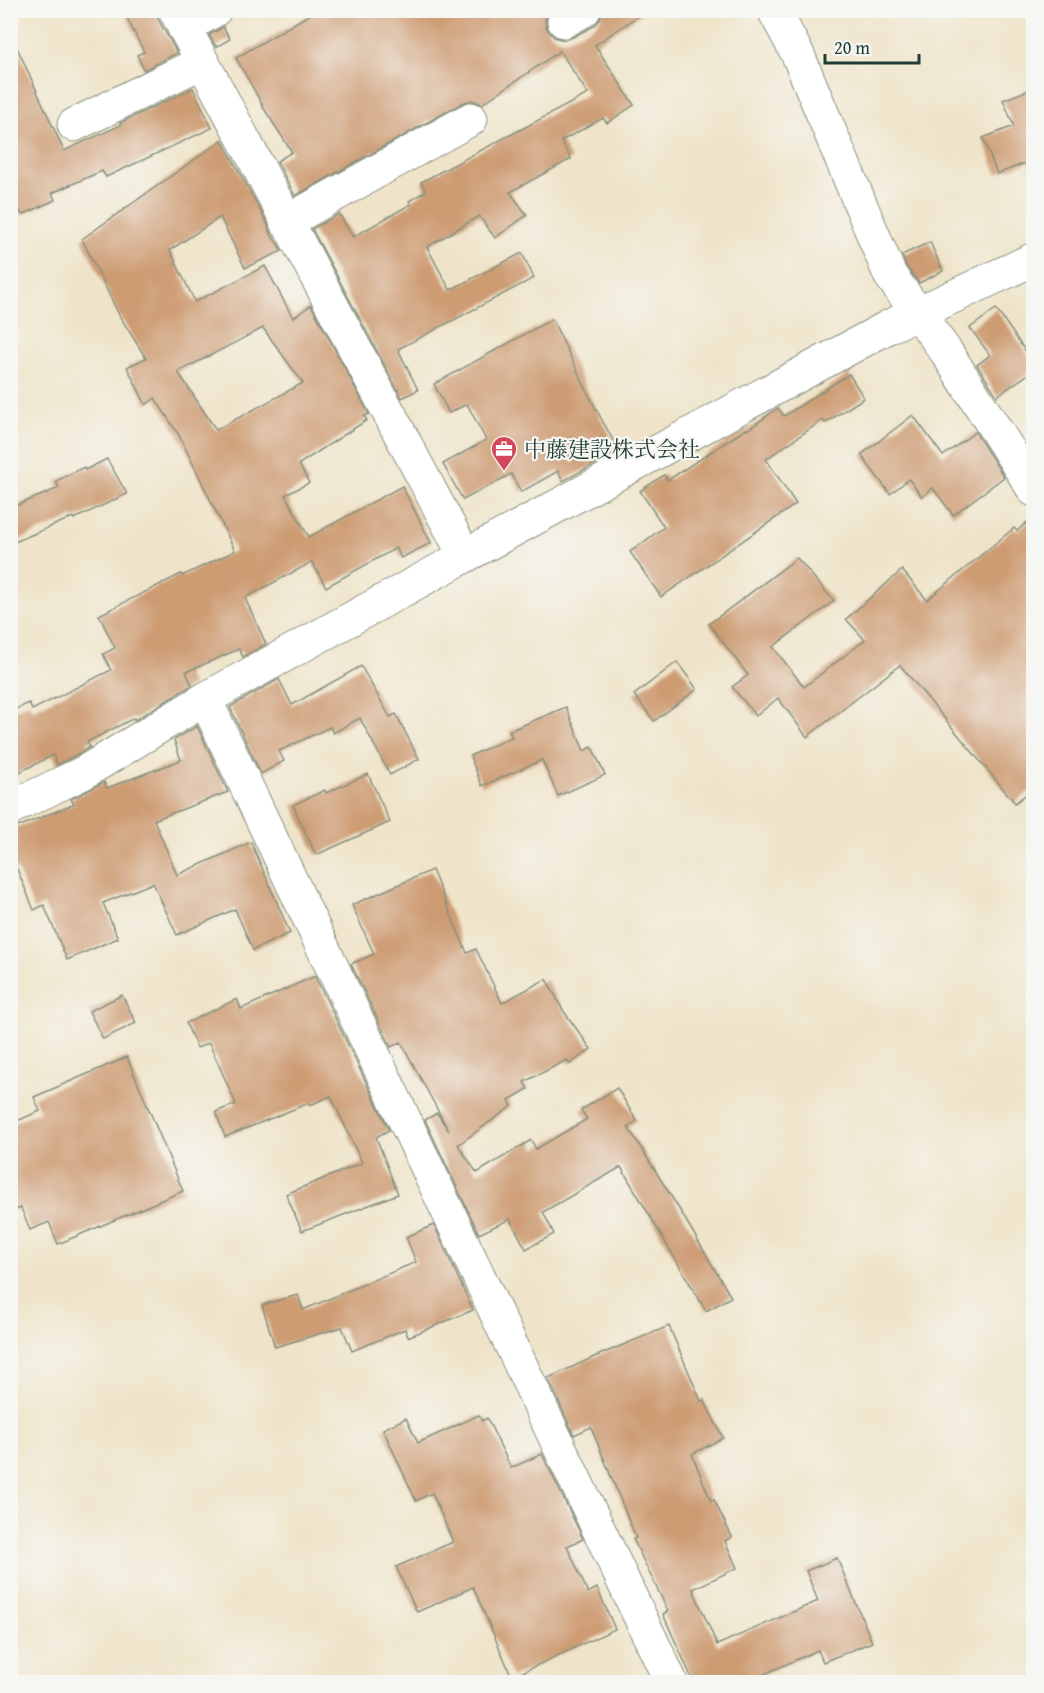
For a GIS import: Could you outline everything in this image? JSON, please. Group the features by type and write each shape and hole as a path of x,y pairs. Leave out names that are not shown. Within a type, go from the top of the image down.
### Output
{"street":[{"path":"215,10 180,19 465,556"},
{"path":"774,10 798,55 890,275 947,353 1034,490"},
{"path":"74,125 202,62"},
{"path":"286,222 471,119"},
{"path":"10,808 83,773 205,699 888,327 1034,259"},
{"path":"205,699 671,1683"}],"building":[{"path":"123,10 156,10 158,19 177,53 144,70 137,55 144,52"},
{"path":"317,10 549,10 545,20 547,29 554,37 564,40 594,26 603,10 647,10 595,45 634,105 607,123 603,118 561,141 571,159 510,192 527,215 495,238 479,216 427,247 450,290 522,253 534,278 398,349 418,390 402,398 312,229 339,214 353,237 411,204 409,201 426,191 421,182 588,94 560,51 482,104 472,100 462,103 295,196 277,161 292,152 261,104 236,58"},
{"path":"223,27 230,39 216,47 209,35"},
{"path":"10,32 64,151 193,88 212,128 106,177 102,171 52,193 55,200 22,215 10,190"},
{"path":"1034,88 1034,173 1028,162 997,174 983,138 1014,126 1003,100"},
{"path":"222,140 268,225 269,231 282,251 245,268 220,217 170,250 195,302 265,266 293,318 311,305 369,414 364,416 367,420 299,464 309,483 285,495 309,537 402,486 431,543 401,558 396,548 326,587 312,562 245,598 266,644 243,657 239,649 186,672 192,685 135,720 134,718 87,742 90,747 57,765 53,755 10,777 10,712 29,703 32,710 111,670 103,654 115,648 99,615 181,574 182,576 235,551 179,435 155,398 146,405 127,367 146,358 120,317 82,239","holes":["263,328 303,383 216,430 178,372"]},
{"path":"930,242 943,271 919,283 906,266 902,255"},
{"path":"996,309 1034,363 1034,370 997,396 977,365 990,355 970,328"},
{"path":"552,319 619,451 563,481 558,471 521,492 511,474 463,500 443,464 486,440 467,404 449,413 434,384"},
{"path":"849,374 864,398 825,423 823,420 766,459 796,504 661,597 630,552 664,527 640,491 664,475 668,480 778,408 784,416"},
{"path":"913,415 943,456 975,432 1004,477 953,515 933,488 922,497 909,479 890,494 861,455"},
{"path":"107,459 127,494 74,519 73,517 10,544 10,508 59,488 56,481"},
{"path":"1034,516 1034,788 1015,803 900,665 807,737 778,698 756,716 732,687 748,675 709,624 797,558 834,601 773,647 804,687 865,640 846,619 902,570 927,600 1014,528 1017,531"},
{"path":"677,662 697,689 654,721 634,695"},
{"path":"361,666 390,717 396,714 419,759 390,775 360,718 333,733 330,727 279,751 284,761 261,774 230,707 279,679 292,705"},
{"path":"566,707 584,751 592,747 605,775 558,796 542,760 482,786 470,756 512,737 509,731"},
{"path":"197,726 228,792 154,820 177,875 251,842 290,933 253,950 235,909 177,935 153,883 103,903 118,938 67,960 44,905 34,910 17,869 10,871 10,830 74,804 71,799 104,782 107,788 181,760 174,740"},
{"path":"368,774 390,822 316,855 293,805"},
{"path":"432,870 467,953 476,949 502,1003 546,979 563,1010 591,1049 570,1064 567,1060 524,1082 528,1089 509,1100 512,1106 458,1145 477,1173 531,1140 536,1149 587,1119 581,1110 617,1088 637,1121 628,1127 731,1297 706,1311 621,1167 543,1212 554,1234 526,1249 510,1219 479,1234 425,1120 437,1113 449,1131 401,1042 391,1047 351,964 374,954 352,905"},
{"path":"315,976 389,1130 376,1137 398,1194 302,1231 286,1194 362,1163 331,1096 225,1137 216,1112 236,1104 209,1043 197,1048 186,1023 237,999 241,1009"},
{"path":"122,995 136,1023 103,1039 89,1011"},
{"path":"127,1057 183,1191 58,1244 49,1222 30,1230 21,1208 10,1212 10,1124 40,1111 34,1097"},
{"path":"434,1225 473,1310 408,1337 405,1329 352,1351 342,1327 275,1347 262,1305 298,1295 303,1310 416,1262 406,1237"},
{"path":"669,1326 701,1401 704,1400 723,1438 692,1454 711,1501 714,1500 732,1537 725,1541 737,1568 693,1589 717,1645 818,1601 806,1571 837,1558 872,1642 823,1662 818,1650 744,1683 694,1683 663,1614 668,1611 633,1539 636,1538 591,1427 574,1435 548,1378"},
{"path":"479,1415 482,1421 487,1418 511,1468 542,1454 583,1539 567,1546 588,1593 597,1588 615,1629 512,1677 473,1587 417,1612 396,1567 453,1542 432,1493 416,1501 383,1429 406,1418 418,1443"}],"place":[{"name":"中藤建設株式会社","path":"504,472"}]}
